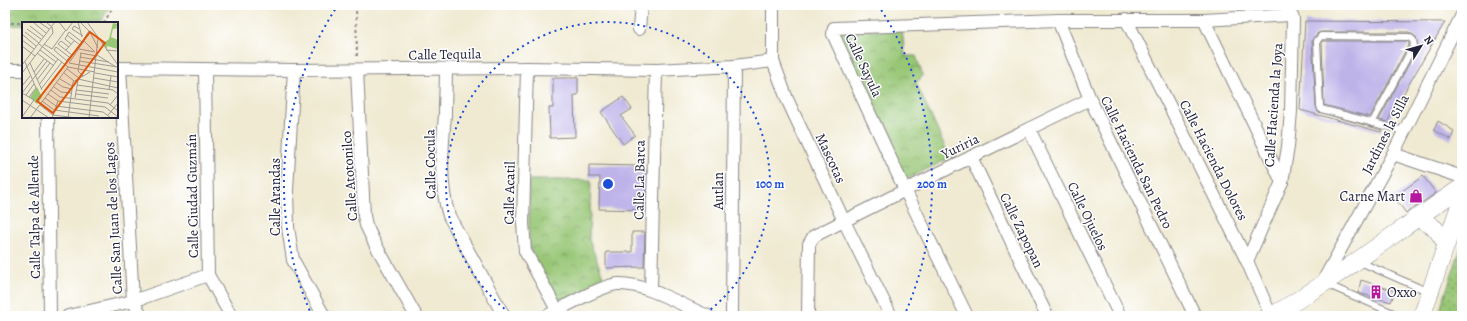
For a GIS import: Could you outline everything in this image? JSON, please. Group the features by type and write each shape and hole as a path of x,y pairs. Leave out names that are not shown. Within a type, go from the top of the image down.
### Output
{"street":[{"path":"639,29 641,5"},
{"name":"Mascotas","path":"773,5 773,61 787,99 844,221 891,316"},
{"name":"Calle Hacienda la Joya","path":"1204,20 1289,14 1293,19 1291,111 1288,147 1282,182 1247,261"},
{"name":"Jardines la Silla","path":"1323,285 1338,251 1393,154 1462,15"},
{"name":"Calle Hacienda Dolores","path":"1126,19 1247,261 1271,316"},
{"path":"1058,20 1204,20 1282,182"},
{"name":"Calle Hacienda San Pedro","path":"1058,20 1090,100 1195,316"},
{"name":"Calle Sayula","path":"967,316 905,190 833,34 833,29 836,27 1058,20"},
{"name":"Calle Tequila","path":"118,68 205,70 527,68 656,70 734,66 773,61"},
{"name":"Autlan","path":"732,316 734,66"},
{"name":"Calle San Juan de los Lagos","path":"118,68 133,301 141,316"},
{"name":"Calle Acatil","path":"527,68 523,223 525,251 552,313"},
{"name":"Calle Cocula","path":"446,69 442,148 443,191 446,205 449,216 504,316"},
{"path":"5,70 22,70"},
{"name":"Calle Ciudad Guzmán","path":"205,70 208,275 232,316"},
{"name":"Calle Arandas","path":"294,70 287,190 288,227 293,260 324,316"},
{"name":"Calle Atotonilco","path":"357,70 364,216 366,225 416,316"},
{"name":"Calle La Barca","path":"651,290 656,70"},
{"name":"Yuriria","path":"808,316 810,241 814,236 971,157 1090,100"},
{"name":"Calle Talpa de Allende","path":"48,118 50,316"},
{"name":"Calle Ojuelos","path":"1030,129 1120,316"},
{"path":"1393,154 1462,178"},
{"name":"Calle Zapopan","path":"971,157 1047,316"},
{"path":"1271,316 1323,285 1358,261 1415,218 1462,187"},
{"path":"1422,316 1462,198"},
{"path":"1415,218 1428,222 1433,226 1440,233 1446,245"},
{"path":"68,316 133,301 208,275"},
{"path":"552,313 610,286 624,285 651,290 706,316"}],"lane":[{"path":"1372,123 1414,45 1413,40 1409,37 1321,36 1317,41 1320,108 1323,110 1372,123 1404,131"},
{"path":"1358,261 1430,292"},
{"path":"1323,285 1400,316"}],"path":[{"path":"105,22 114,5"},
{"path":"356,5 357,70"},
{"path":"5,23 22,23"}],"green space":[{"path":"5,5 111,5 101,21 22,22 22,25 5,26"},
{"path":"902,30 905,56 916,56 923,76 916,83 950,158 905,180 839,35 839,31"},
{"path":"529,180 591,180 589,240 604,279 559,305 529,246"},
{"path":"1462,244 1462,316 1438,316"}],"building":[{"path":"1305,21 1445,22 1387,122 1379,120 1418,47 1416,37 1409,32 1321,32 1313,38 1316,106 1318,112 1382,130 1381,132 1300,110"},
{"path":"1323,41 1407,41 1409,43 1370,117 1324,105"},
{"path":"553,78 578,78 578,95 574,95 575,137 550,138 549,108 553,108"},
{"path":"623,97 632,109 621,116 635,135 623,144 601,112"},
{"path":"1438,121 1454,131 1451,140 1434,130"},
{"path":"589,165 641,166 646,170 645,210 599,209 600,177 589,177"},
{"name":"Carne Mart","path":"1423,176 1436,193 1406,213 1394,197"},
{"path":"632,232 645,232 644,267 606,268 606,252 632,252"},
{"name":"Oxxo","path":"1361,280 1395,291 1391,302 1358,293"}],"place":[{"name":"Carne Mart","path":"1416,196"},
{"name":"Oxxo","path":"1376,292"}]}
